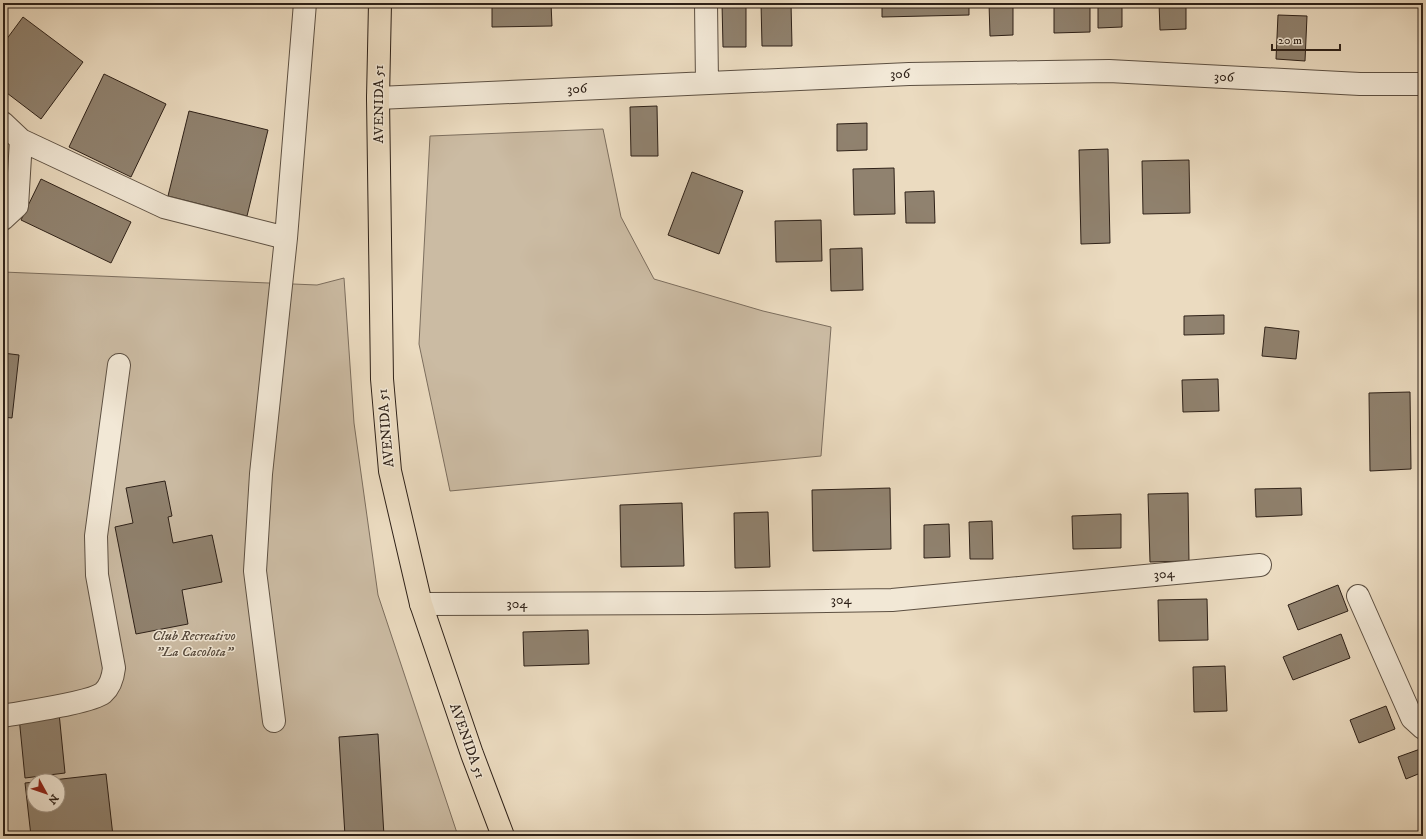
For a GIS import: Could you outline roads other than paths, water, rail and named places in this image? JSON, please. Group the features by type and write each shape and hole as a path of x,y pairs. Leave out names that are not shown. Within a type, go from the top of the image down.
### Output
{"main road":[{"name":"AVENIDA 51","path":"380,3 378,98 382,379 390,471 421,604 472,754 503,836"}],"street":[{"path":"274,722 255,571 261,474 286,238 305,3"},
{"path":"706,3 707,83"},
{"name":"306","path":"378,98 909,74 1109,71 1360,84 1423,84"},
{"path":"3,123 21,140 164,207 286,238"},
{"path":"3,219 17,206 21,140"},
{"path":"3,716 84,700 103,693 112,680 114,668 97,575 96,536 119,365"},
{"name":"304","path":"421,604 697,603 892,600 1260,565"},
{"path":"1358,596 1412,718 1423,728"}],"park label":[{"name":"Club Recreativo \"La Cacolota\"","path":"194,644"}]}
